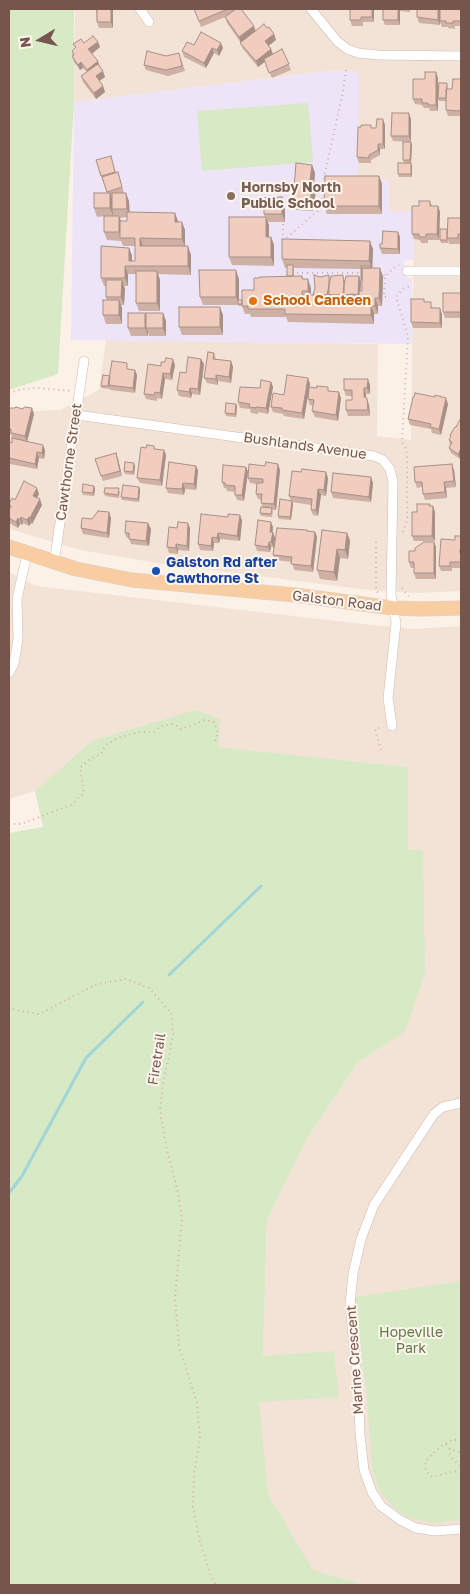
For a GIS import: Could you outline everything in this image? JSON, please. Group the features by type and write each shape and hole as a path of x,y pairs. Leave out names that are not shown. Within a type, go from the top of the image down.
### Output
{"main road":[{"name":"Galston Road","path":"9,547 76,569 132,580 295,595 393,608 461,608"}],"street":[{"path":"140,9 149,22"},
{"path":"311,9 337,41 347,49 358,53 461,56"},
{"path":"405,268 461,271"},
{"name":"Cawthorne Street","path":"54,563 84,360"},
{"name":"Bushlands Avenue","path":"77,415 374,456 383,460 390,469 393,482 391,594 393,608"},
{"path":"9,673 14,664 18,639 17,599 27,554"},
{"path":"392,726 388,698 396,623 393,608"},
{"name":"Marine Crescent","path":"461,1103 443,1107 434,1114 374,1205 361,1239 353,1274 350,1304 364,1470 372,1492 381,1506 400,1520 416,1528 435,1531 461,1529"}],"path":[{"path":"283,240 322,207 324,177 342,97 346,70"},
{"path":"283,222 283,246"},
{"path":"386,297 384,297 386,276 392,269 405,268"},
{"path":"292,273 362,274"},
{"path":"371,273 386,276"},
{"path":"402,535 407,521 407,457 406,448 402,443 408,336 395,297 404,288 412,286"},
{"path":"9,393 22,389 39,388 79,392"},
{"path":"376,542 376,590 378,593"},
{"path":"400,584 409,596"},
{"path":"9,824 21,824 71,805 84,793 80,768 90,759 101,754 105,746 118,738 138,732 154,732 161,726 173,724 181,729 205,720 214,722 218,732 214,745"},
{"path":"381,750 375,729 392,726"},
{"name":"Firetrail","path":"9,1006 16,1010 39,1014 96,984 126,979 149,988 171,1013 173,1034 163,1083 160,1110 182,1219 175,1297 179,1347 198,1403 200,1439 194,1473 194,1507 200,1542 211,1576 216,1585"},
{"path":"450,1449 451,1457 461,1468 432,1477 426,1471 425,1464 428,1458 446,1444 453,1440 461,1439"},
{"path":"446,1444 450,1449 461,1453"}],"shaded area":[{"path":"75,9 461,9 461,591 416,593 368,590 157,563 80,550 9,529 9,412 60,410 99,390 106,340 378,344 377,436 411,440 414,211 389,211 358,180 337,70 74,102"},
{"name":"Hornsby North Public School","path":"337,70 359,72 358,180 389,180 389,211 414,211 413,260 404,261 408,278 412,278 412,344 71,340 74,102"},
{"path":"9,572 36,586 371,625 415,629 461,626 461,1585 364,1585 313,1570 268,1494 258,1402 263,1357 267,1220 307,1139 358,1062 405,1032 423,850 408,850 408,767 217,747 91,741 35,791 9,799"}],"green space":[{"path":"9,9 74,9 74,102 58,374 9,390"},
{"path":"308,103 313,162 202,171 197,111"},
{"path":"196,710 220,719 218,747 408,767 408,850 423,850 425,972 405,1032 358,1062 307,1139 267,1220 263,1356 334,1351 339,1397 259,1402 268,1494 313,1570 364,1585 9,1585 9,833 43,827 35,791 91,741"},
{"name":"Hopeville Park","path":"461,1281 461,1520 434,1523 407,1517 394,1508 380,1492 372,1468 367,1399 355,1297"}],"building":[{"path":"97,9 111,9 111,22 97,22"},
{"path":"194,9 228,9 199,21"},
{"path":"236,9 241,9 254,26 239,37 225,17"},
{"path":"350,9 372,9 372,17 350,20"},
{"path":"383,9 398,9 398,20 383,20"},
{"path":"417,9 438,9 438,20 417,17"},
{"path":"440,9 461,9 461,21 446,23 446,21 440,21"},
{"path":"264,24 274,34 265,41 271,49 256,61 240,43"},
{"path":"201,32 221,43 217,50 212,48 204,63 182,51 187,42 194,45"},
{"path":"93,36 98,42 88,49 98,61 87,70 81,62 78,65 72,56 74,55 72,51 76,47 73,44 81,39 84,43"},
{"path":"282,49 289,64 269,73 264,59"},
{"path":"147,51 166,56 179,53 182,66 166,70 144,65"},
{"path":"98,64 103,71 96,76 103,86 94,93 81,76"},
{"path":"425,72 436,72 436,105 422,103 422,99 413,99 413,79 425,79"},
{"path":"453,79 461,79 460,111 446,110 446,89 452,89"},
{"path":"439,83 447,83 446,98 438,98"},
{"path":"392,113 409,113 409,136 391,136"},
{"path":"377,119 383,119 383,144 378,144 378,150 369,155 369,158 357,157 358,127 361,127 361,125 371,125 371,128 376,128"},
{"path":"403,142 411,142 410,160 403,160"},
{"path":"111,156 115,172 101,176 96,160"},
{"path":"296,163 312,165 310,181 313,181 310,203 293,201"},
{"path":"398,163 411,163 411,174 398,174"},
{"path":"118,172 122,187 107,192 102,177"},
{"path":"325,176 379,176 379,206 324,206"},
{"path":"94,193 110,193 110,208 94,208"},
{"path":"112,193 126,193 127,209 112,209"},
{"path":"282,197 282,214 264,214 264,198"},
{"path":"419,201 430,201 430,206 438,206 437,234 426,234 426,237 419,237 419,234 412,234 412,206 419,206"},
{"path":"127,212 175,213 175,222 182,222 182,239 140,238 140,246 188,246 188,266 125,266 125,278 101,278 101,246 129,248 129,261 135,261 135,238 120,238 120,221 127,221"},
{"path":"104,216 119,216 119,232 104,232"},
{"path":"229,217 266,217 266,237 271,237 271,257 229,257"},
{"path":"448,218 461,218 461,234 458,234 458,238 447,238"},
{"path":"440,229 447,229 447,240 440,240"},
{"path":"383,231 398,232 398,249 380,248"},
{"path":"282,239 370,241 369,261 282,259"},
{"path":"287,265 293,265 293,276 287,276"},
{"path":"361,266 371,266 371,268 362,268 362,280 361,280"},
{"path":"362,268 380,268 379,298 375,298 375,306 371,306 371,315 285,314 285,309 248,309 248,306 242,306 242,290 254,290 254,278 259,277 302,276 302,279 308,279 308,291 302,291 302,295 359,295 359,291 362,291"},
{"path":"199,270 236,270 236,297 200,297"},
{"path":"136,271 157,271 157,303 136,303"},
{"path":"314,275 320,277 329,275 327,295 313,295 315,288"},
{"path":"343,275 343,295 329,295 331,276"},
{"path":"346,276 359,276 358,295 344,295"},
{"path":"106,280 122,280 121,297 106,297"},
{"path":"443,293 461,293 461,312 443,312"},
{"path":"411,299 424,299 424,302 431,302 431,308 440,308 440,323 411,322"},
{"path":"103,300 119,300 119,315 103,315"},
{"path":"238,300 242,300 242,304 238,304"},
{"path":"179,307 220,307 220,327 179,327"},
{"path":"128,313 145,313 145,328 128,328"},
{"path":"146,313 163,313 163,328 146,328"},
{"path":"208,352 214,353 213,359 231,361 229,377 216,375 216,379 204,378"},
{"path":"188,357 201,359 198,389 190,388 189,392 177,390 180,372 186,373"},
{"path":"166,358 173,359 170,374 163,373 160,393 155,392 154,395 144,394 148,364 161,366 161,362 165,362"},
{"path":"112,361 127,363 127,369 135,370 133,388 108,385"},
{"path":"103,375 110,376 109,386 101,386"},
{"path":"287,375 308,378 302,413 271,407 273,393 284,395"},
{"path":"344,379 368,379 367,388 364,388 364,397 367,399 368,410 346,410 346,400 352,400 352,390 344,390"},
{"path":"261,380 271,382 266,408 249,407 250,404 238,402 240,387 260,388"},
{"path":"317,386 328,387 328,391 339,392 336,415 312,411 314,400 308,399 309,387 317,388"},
{"path":"415,393 446,398 439,429 430,427 431,424 408,419"},
{"path":"226,403 236,404 235,414 225,413"},
{"path":"24,407 32,408 25,436 11,433 11,429 9,429 9,408 23,409"},
{"path":"460,420 461,449 458,454 449,448 452,442 449,440 450,435"},
{"path":"12,438 43,445 42,453 37,452 35,464 9,458 9,442 12,443"},
{"path":"147,445 154,446 154,449 164,450 160,480 137,478 141,447 146,448"},
{"path":"116,453 120,471 101,476 95,459"},
{"path":"125,462 134,463 133,472 124,471"},
{"path":"169,462 196,466 194,484 183,483 182,489 166,488"},
{"path":"266,462 278,464 274,504 261,503 262,494 256,494 257,483 263,483 263,479 248,478 249,464 265,466"},
{"path":"452,464 454,481 444,482 445,492 423,494 422,482 415,482 414,467"},
{"path":"223,465 246,467 242,495 235,495 235,486 225,485 222,482"},
{"path":"302,469 326,472 324,490 318,489 316,510 311,510 312,499 289,496 292,471 301,472"},
{"path":"333,473 371,477 369,497 331,492"},
{"path":"24,481 37,488 33,496 40,499 30,518 27,520 21,517 16,522 9,518 11,506 9,504 12,498 15,500"},
{"path":"83,484 94,486 93,493 82,492"},
{"path":"123,485 139,487 138,499 121,497"},
{"path":"105,488 119,488 118,495 104,493"},
{"path":"280,499 292,501 290,517 278,516"},
{"path":"417,504 430,504 429,506 433,506 432,536 412,536 412,512 417,512"},
{"path":"261,507 272,508 271,514 260,513"},
{"path":"98,511 109,512 107,533 81,528 82,518 92,519"},
{"path":"201,514 228,517 228,514 240,515 237,536 218,533 217,538 212,537 211,546 198,544"},
{"path":"258,520 271,522 270,532 273,532 268,547 255,545"},
{"path":"126,521 148,523 146,541 129,539 129,533 125,533"},
{"path":"178,522 188,523 187,546 176,544 176,548 167,547 169,527 177,528"},
{"path":"277,528 315,532 311,566 291,564 292,557 273,555"},
{"path":"322,530 347,533 345,550 337,549 334,572 317,570"},
{"path":"455,536 461,536 461,562 450,562 450,566 439,566 441,539 455,540"},
{"path":"424,542 434,542 434,573 414,573 414,562 409,562 409,551 415,551 415,548"}],"waterway":[{"path":"169,975 261,886"},
{"path":"9,1193 22,1176 86,1058 143,1002"}],"place":[{"name":"Hornsby North Public School","path":"231,196"},
{"name":"School Canteen","path":"253,301"},
{"name":"Galston Rd after Cawthorne St","path":"156,571"}]}
